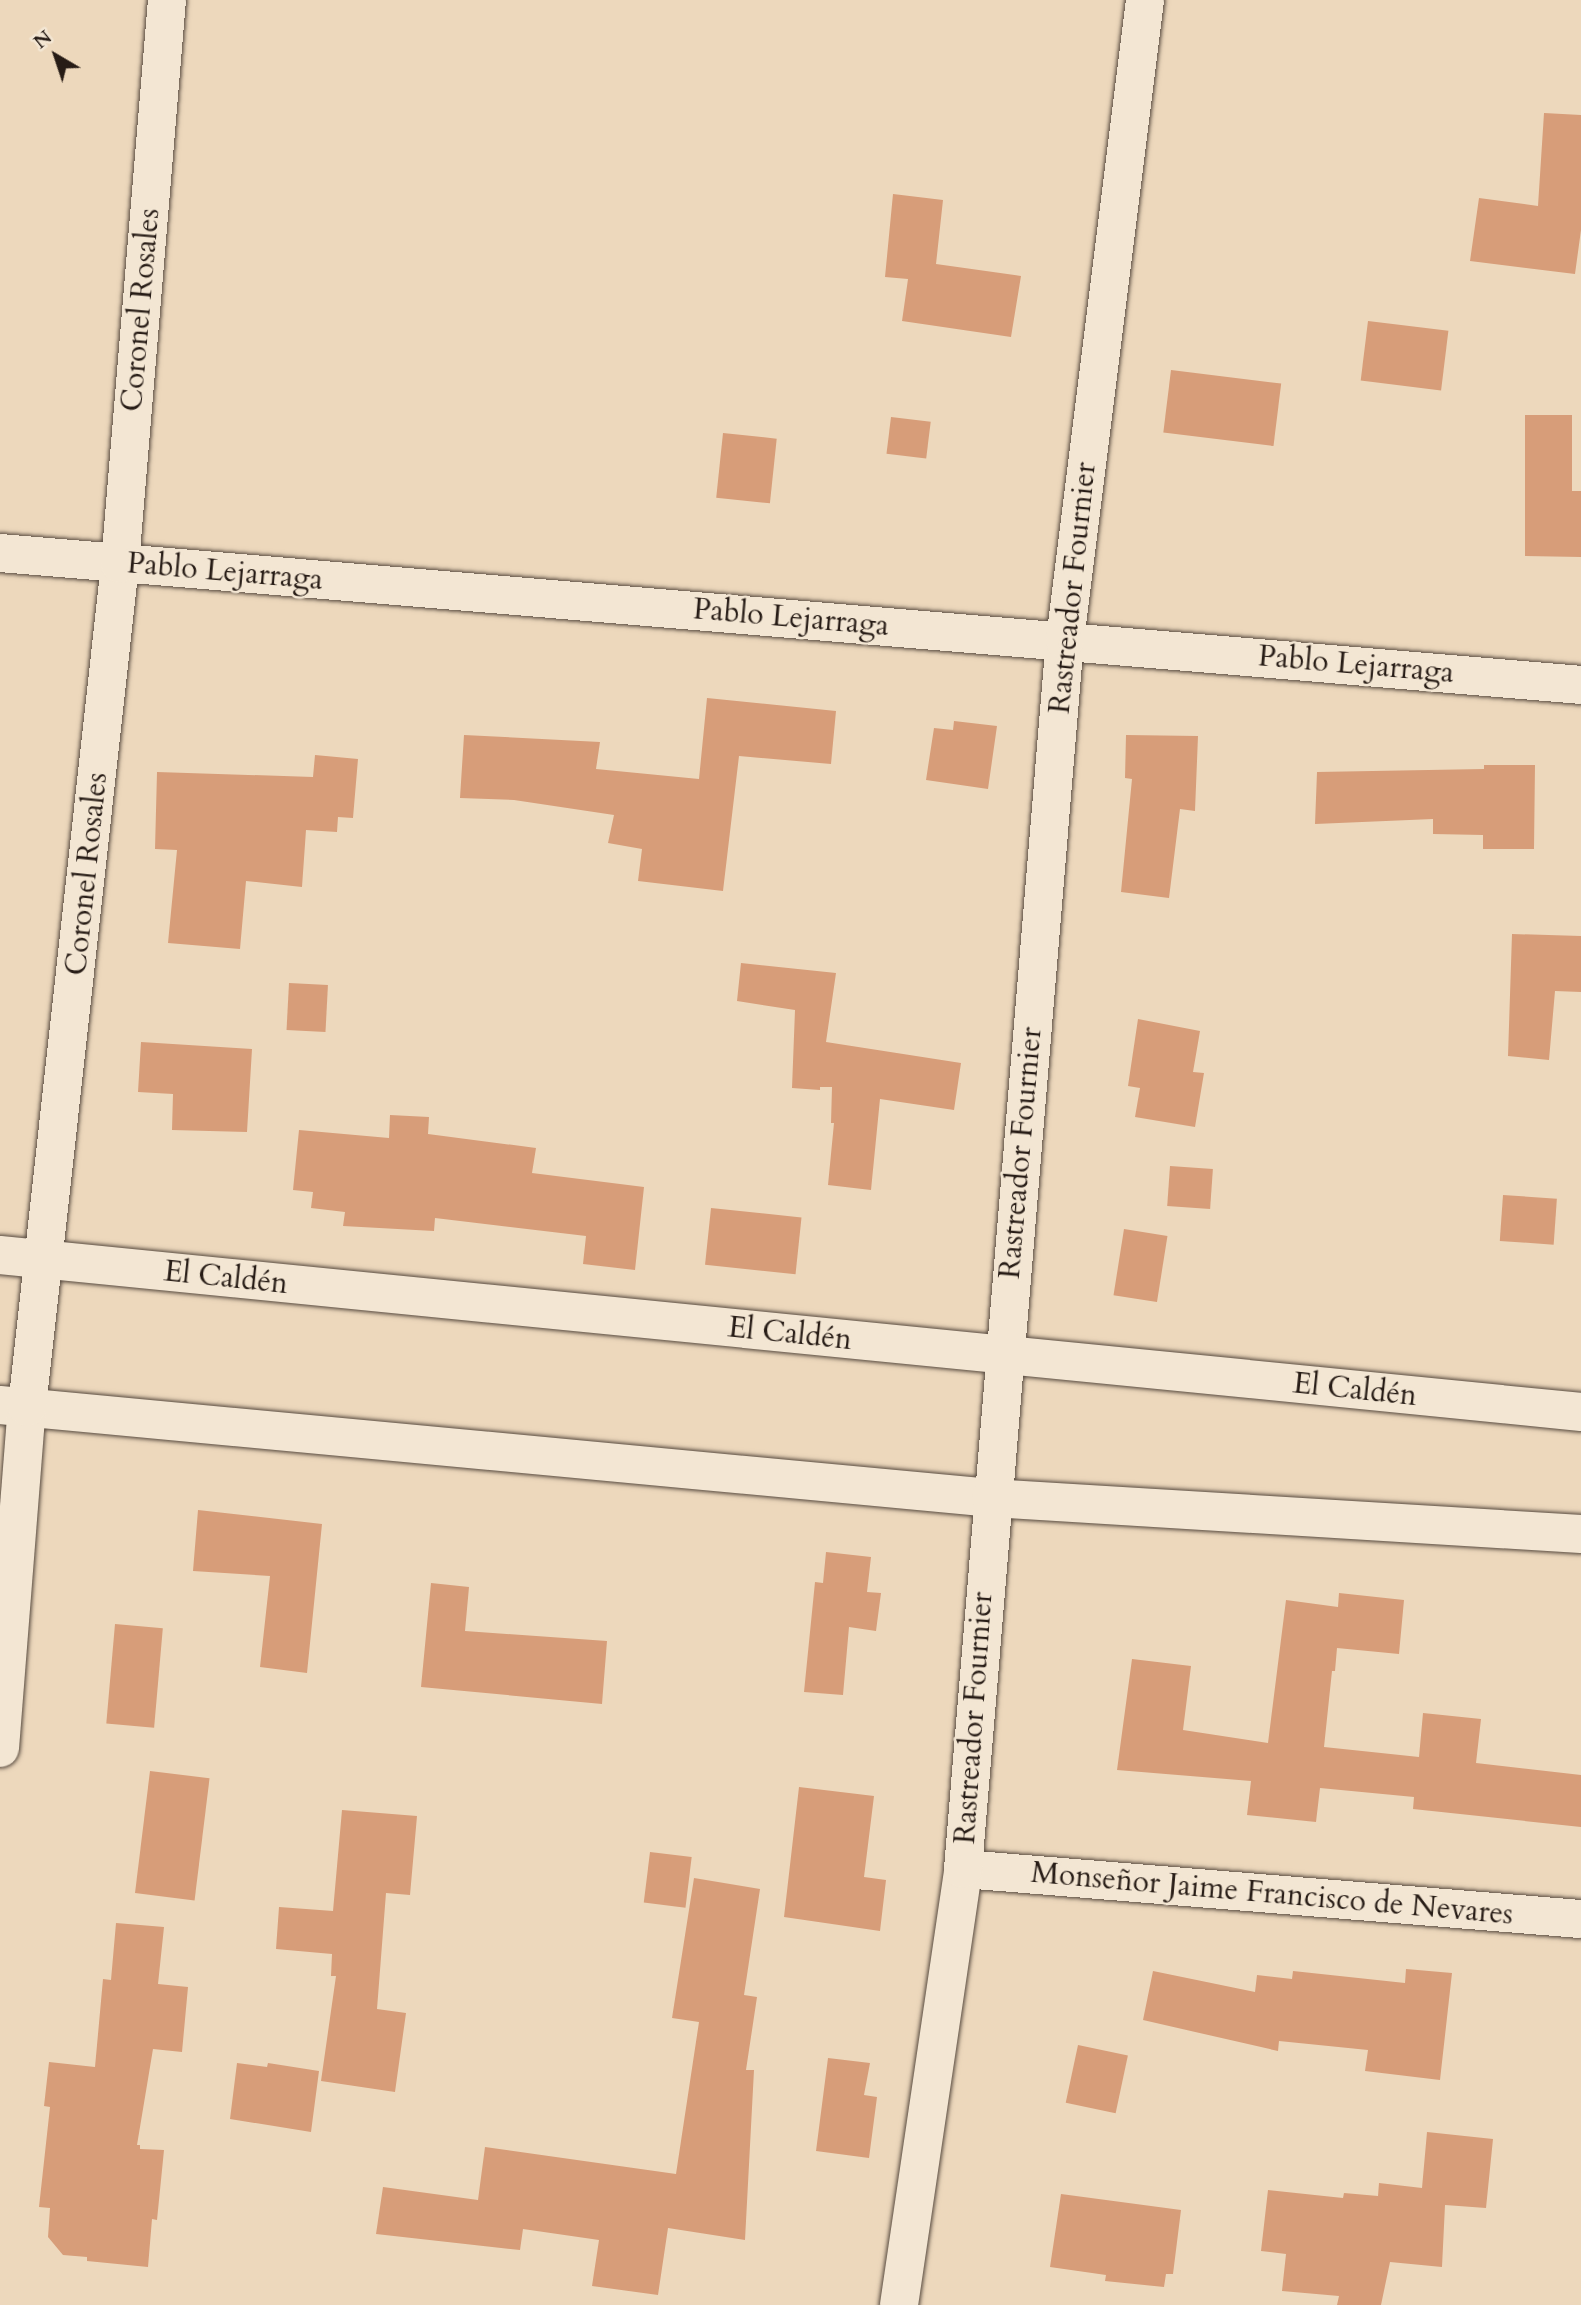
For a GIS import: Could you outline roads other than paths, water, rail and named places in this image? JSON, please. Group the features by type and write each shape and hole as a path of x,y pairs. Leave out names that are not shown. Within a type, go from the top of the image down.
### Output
{"street":[{"name":"Coronel Rosales","path":"0,1748 14,1406 45,1260 120,564 167,0"},
{"name":"Rastreador Fournier","path":"899,2305 963,1869 991,1498 1065,640 1145,0"},
{"name":"Pablo Lejarraga","path":"0,553 1581,685"},
{"name":"El Caldén","path":"0,1255 1581,1412"},
{"path":"14,1406 991,1498 1581,1534"},
{"name":"Monseñor Jaime Francisco de Nevares","path":"963,1869 1581,1919"}]}
